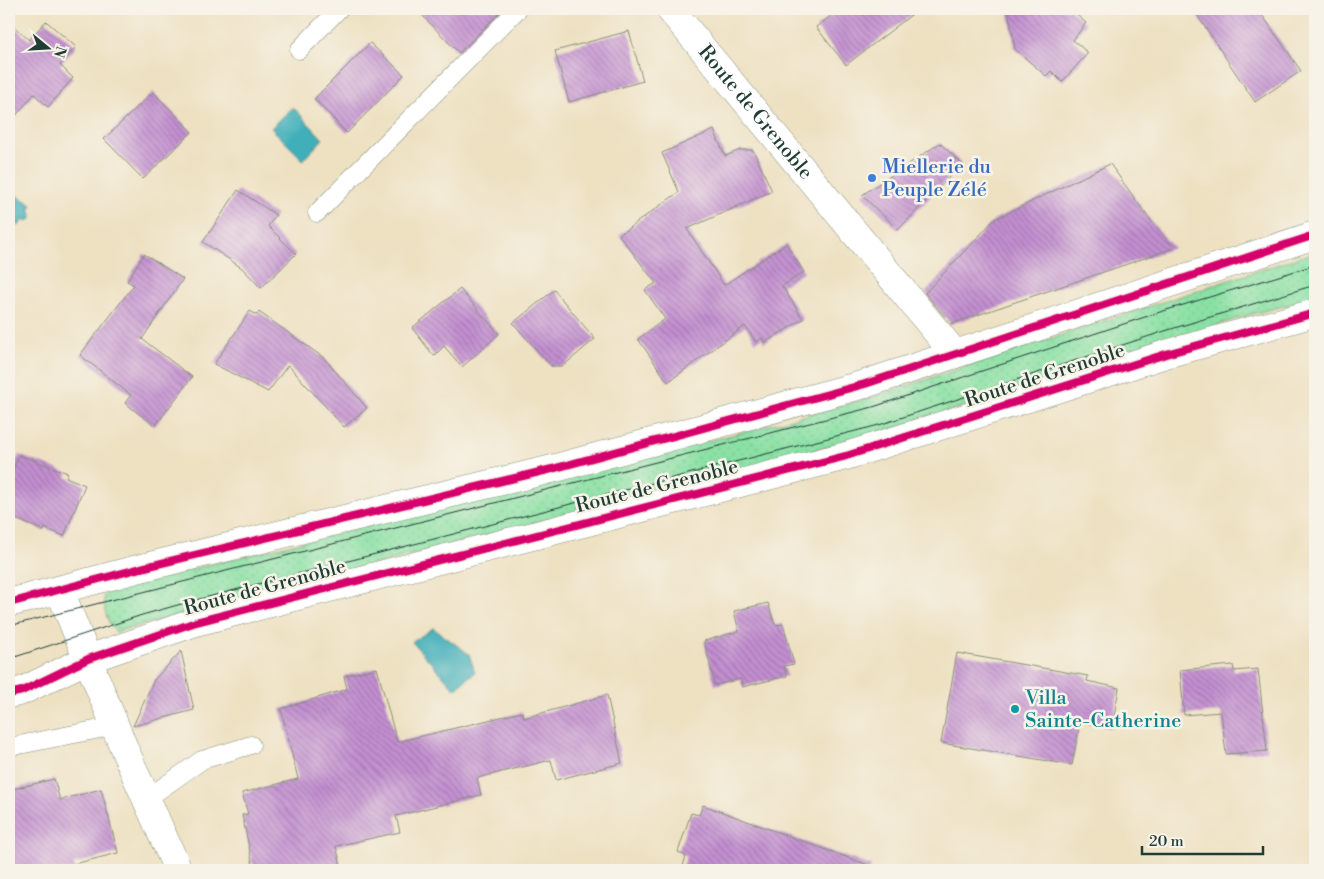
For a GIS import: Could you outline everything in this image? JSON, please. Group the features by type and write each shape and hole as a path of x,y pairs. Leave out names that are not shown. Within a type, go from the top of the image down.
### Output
{"main road":[{"name":"Route de Grenoble","path":"670,9 956,354"},
{"path":"9,603 60,591 140,568 562,466 865,384 1315,235"},
{"name":"Route de Grenoble","path":"9,694 22,691 88,659 196,622 855,453 1166,354 1315,313"},
{"path":"60,591 115,726 178,870"}],"lane":[{"path":"299,50 338,9"},
{"path":"317,213 518,9"},
{"path":"9,747 115,726"},
{"path":"146,799 202,760 251,746"}],"green space":[{"path":"1315,252 1315,298 1252,314 881,433 116,632 110,625 106,615 104,595 112,589 732,435 873,397"}],"water":[{"path":"293,107 323,139 303,160 271,128"},
{"path":"9,190 32,205 29,211 32,213 31,219 27,221 23,219 19,226 9,219"},
{"path":"433,628 469,654 475,672 455,689 412,642"}],"building":[{"path":"416,9 503,9 459,53"},
{"path":"840,9 919,9 846,65 816,27"},
{"path":"1008,9 1070,9 1086,23 1073,40 1088,53 1062,82 1051,71 1046,76 1015,49"},
{"path":"1193,9 1258,9 1301,71 1255,102"},
{"path":"46,21 76,47 60,65 73,78 48,107 34,94 9,124 9,22 29,40"},
{"path":"629,31 643,81 569,102 555,51"},
{"path":"370,43 404,75 347,133 314,99"},
{"path":"153,92 192,132 143,179 104,139"},
{"path":"714,130 725,156 740,150 753,150 772,191 687,229 724,285 786,244 804,272 782,286 803,319 764,343 762,338 756,342 745,326 668,382 638,339 665,319 645,290 656,283 619,235 679,192 662,153"},
{"path":"940,143 962,164 898,230 862,195"},
{"path":"1110,164 1151,221 1174,248 951,324 925,293 995,219"},
{"path":"238,190 276,215 268,226 296,254 261,288 242,268 203,242"},
{"path":"144,254 183,279 142,339 192,377 155,426 125,403 131,395 80,355 134,285 127,281"},
{"path":"460,289 499,334 462,367 444,346 434,356 412,328"},
{"path":"554,290 595,339 563,366 551,366 513,323"},
{"path":"250,311 257,315 259,312 324,358 367,408 344,427 288,365 268,392 214,364"},
{"path":"19,455 68,473 66,477 85,485 64,536 45,528 44,531 9,516 9,481"},
{"path":"768,603 775,625 783,624 794,664 784,666 787,676 742,687 741,679 715,685 704,641 739,631 734,611"},
{"path":"181,651 194,710 133,726 154,680"},
{"name":"Villa Sainte-Catherine","path":"957,653 1088,676 1087,681 1119,688 1112,728 1080,722 1072,765 941,743"},
{"path":"1233,665 1234,671 1258,669 1267,751 1226,754 1221,712 1184,715 1180,670"},
{"path":"377,668 397,742 522,712 524,718 607,695 622,763 556,780 551,760 477,778 481,795 396,816 400,832 336,846 342,870 254,870 242,815 248,814 242,793 298,779 281,709 347,689 344,676"},
{"path":"54,779 60,800 101,789 118,853 74,864 75,870 9,870 9,790"},
{"path":"703,805 871,866 870,870 682,870 686,856 678,852 691,813 699,815"}],"tram line":[{"path":"9,626 873,407 1160,312 1315,265"},
{"path":"9,659 142,615 192,601 879,425 1168,330 1315,285"}],"cycle path":[{"path":"9,603 141,568 552,469 865,384 1315,235"},
{"path":"9,694 22,691 88,659 196,622 846,456 1166,354 1315,313"}],"place":[{"name":"Miellerie du Peuple Zélé","path":"872,178"},
{"name":"Villa Sainte-Catherine","path":"1015,709"}]}
